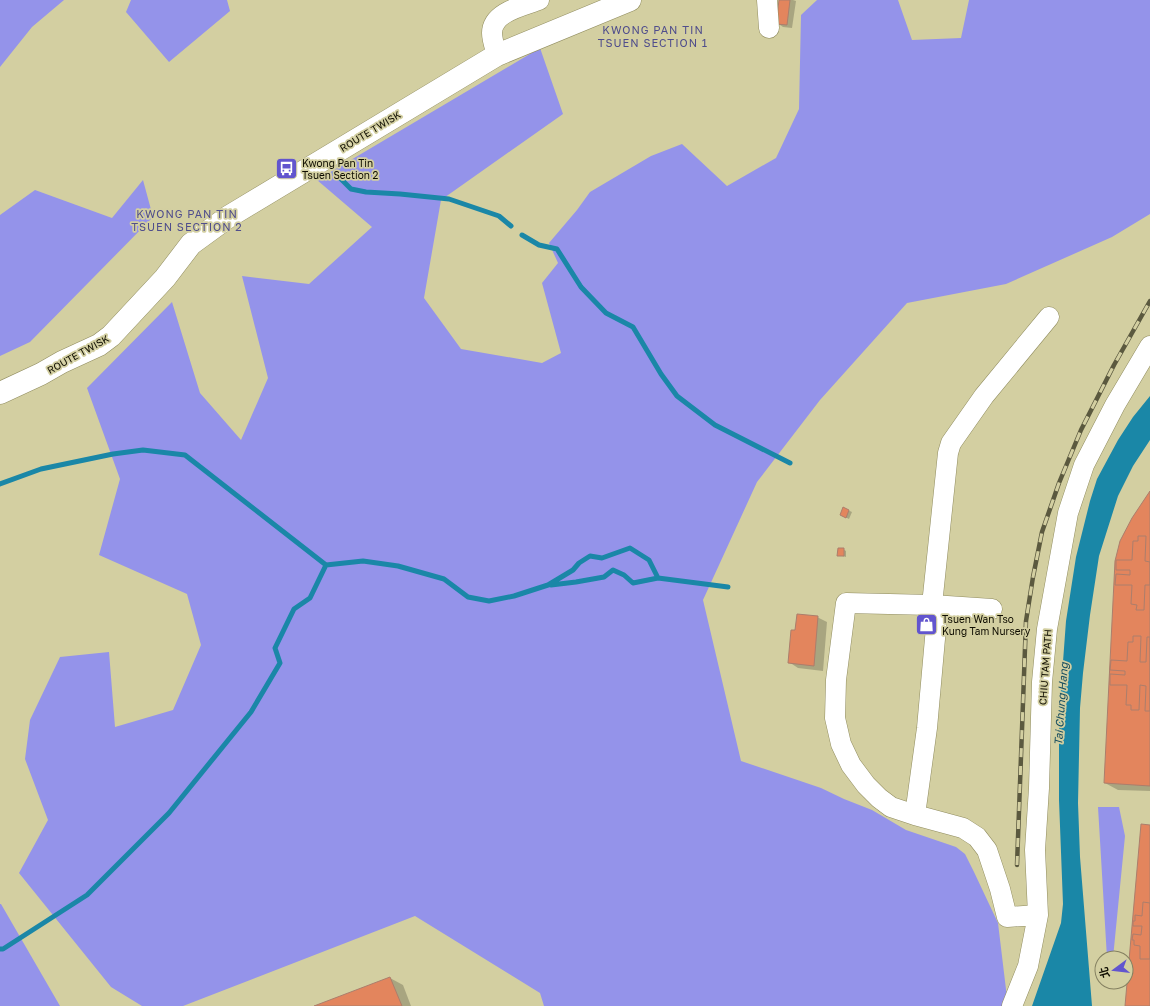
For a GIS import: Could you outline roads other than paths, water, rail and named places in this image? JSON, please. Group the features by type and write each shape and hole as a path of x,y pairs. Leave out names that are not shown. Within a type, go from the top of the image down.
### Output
{"main road":[{"name":"ROUTE TWISK","path":"0,393 41,374 111,336 161,282 191,244 228,217 497,55 630,0"}],"street":[{"path":"497,55 492,34 493,24 502,15 539,0"},
{"path":"767,0 769,28"},
{"path":"915,815 927,728 935,605 948,453 951,443 984,396 1049,317"},
{"name":"CHIU TAM PATH","path":"1012,1006 1028,966 1038,916 1035,850 1042,682 1047,629 1068,513 1088,458 1115,405 1150,346"},
{"path":"992,609 935,605 846,603 836,680 834,718 841,744 851,765 866,785 879,798 891,806 915,815 963,828 977,837 987,850 1000,889 1007,917 1038,916"}],"water":[{"name":"Tai Chung Hang","path":"1150,396 1150,440 1133,466 1118,496 1099,556 1083,673 1080,708 1078,803 1080,857 1092,1006 1032,1006 1061,923 1063,904 1059,800 1059,716 1066,621 1076,557 1097,479 1118,440 1133,417"}],"waterway":[{"path":"335,173 351,189 366,192 449,199 499,216 511,226"},
{"path":"522,235 539,245 557,249 581,287 606,313 633,327 661,374 677,396 715,425 790,463"},
{"path":"0,484 41,469 113,454 143,450 185,455 326,565 363,561 398,566 444,579 468,597 489,601 514,596 548,585 573,570 579,563 590,556 602,558 630,548 649,560 658,578 728,587"},
{"path":"0,949 3,949 87,895 169,813 251,712 280,663 275,648 294,609 310,598 326,565"},
{"path":"551,585 604,577 613,570 624,575 633,583 658,578"}],"railway":[{"path":"1017,865 1026,621 1042,532 1059,483 1081,430 1114,365 1150,301"}],"place":[{"name":"Kwong Pan Tin Tsuen Section 2","path":"286,169"},
{"name":"Tsuen Wan Tso Kung Tam Nursery","path":"927,625"}],"district":[{"name":"KWONG PAN TIN TSUEN SECTION 1","path":"653,36"},
{"name":"KWONG PAN TIN TSUEN SECTION 2","path":"187,220"}]}
